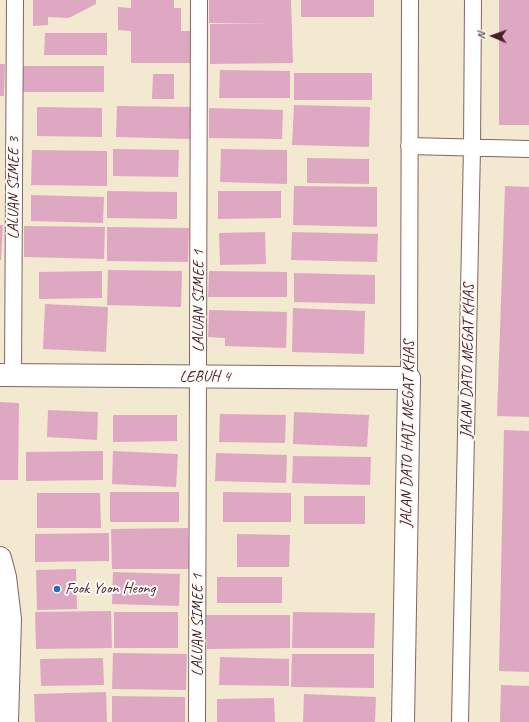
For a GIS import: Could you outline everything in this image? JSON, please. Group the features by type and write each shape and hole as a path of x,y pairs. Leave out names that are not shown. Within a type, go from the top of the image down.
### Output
{"street":[{"name":"LALUAN SIMEE 3","path":"6,375 15,0"},
{"name":"LALUAN SIMEE 1","path":"197,722 199,0"},
{"name":"JALAN DATO HAJI MEGAT KHAS","path":"402,722 409,378 410,0"},
{"name":"JALAN DATO MEGAT KHAS","path":"460,722 472,148 473,0"},
{"path":"409,146 529,149"},
{"name":"LEBUH 4","path":"6,375 409,378"},
{"path":"0,558 5,577 10,619 7,722"}],"building":[{"path":"33,0 96,0 96,4 69,18 48,17 48,25 33,26"},
{"path":"131,0 174,0 174,8 181,8 181,31 191,31 191,63 131,63 131,31 118,30 118,7 131,8"},
{"path":"209,0 291,0 293,63 210,64 210,24 269,23 209,23"},
{"path":"301,0 374,0 374,17 301,17"},
{"path":"499,0 529,0 529,125 499,125"},
{"path":"45,33 107,33 107,55 44,55"},
{"path":"0,64 5,64 4,96 0,96"},
{"path":"22,66 104,66 104,92 22,92"},
{"path":"220,70 290,71 290,98 219,98"},
{"path":"294,73 372,73 372,100 294,100"},
{"path":"153,74 174,74 174,99 152,99"},
{"path":"294,105 370,107 369,147 292,145"},
{"path":"117,106 190,107 190,139 116,137"},
{"path":"37,107 102,108 102,137 37,136"},
{"path":"209,108 283,110 282,139 209,138"},
{"path":"113,149 179,150 178,177 113,176"},
{"path":"221,149 287,150 287,184 220,182"},
{"path":"32,150 107,151 107,186 31,185"},
{"path":"307,158 369,159 369,184 307,183"},
{"path":"294,186 377,187 377,227 293,225"},
{"path":"505,186 529,187 529,417 497,416"},
{"path":"107,191 177,192 177,219 107,218"},
{"path":"218,191 281,191 281,218 218,219"},
{"path":"31,195 104,197 103,223 31,221"},
{"path":"0,225 3,225 1,260 0,260"},
{"path":"24,226 105,227 104,259 24,257"},
{"path":"107,227 189,228 188,262 107,261"},
{"path":"265,232 266,264 220,265 219,233"},
{"path":"292,232 378,234 377,262 291,260"},
{"path":"108,270 182,271 181,307 107,305"},
{"path":"102,271 102,298 39,299 39,272"},
{"path":"209,271 287,272 287,297 208,297"},
{"path":"294,273 375,275 375,304 294,302"},
{"path":"45,304 108,307 106,352 43,349"},
{"path":"293,308 365,311 364,354 292,352"},
{"path":"209,310 287,312 286,348 225,346 225,338 208,337"},
{"path":"0,402 19,403 18,480 0,480"},
{"path":"48,410 98,412 97,440 47,437"},
{"path":"294,412 369,415 367,447 293,444"},
{"path":"220,414 286,415 285,443 219,442"},
{"path":"113,415 177,415 177,441 113,442"},
{"path":"504,430 529,431 529,672 499,671"},
{"path":"103,451 103,480 26,481 26,452"},
{"path":"113,451 178,454 176,487 112,484"},
{"path":"216,453 287,455 286,483 215,481"},
{"path":"293,456 371,457 370,485 292,483"},
{"path":"110,492 179,492 179,522 110,522"},
{"path":"223,492 291,493 291,522 223,522"},
{"path":"37,493 100,493 101,528 37,528"},
{"path":"304,496 365,496 365,524 304,524"},
{"path":"188,528 189,569 112,569 111,529"},
{"path":"109,533 109,561 35,562 35,534"},
{"path":"237,534 290,535 289,567 237,567"},
{"name":"Fook Yoon Heong","path":"76,569 77,609 37,610 36,570"},
{"path":"113,572 180,574 179,606 112,604"},
{"path":"217,577 282,577 282,603 217,603"},
{"path":"111,611 112,648 36,649 35,612"},
{"path":"114,612 178,612 178,648 114,648"},
{"path":"293,612 375,613 374,648 292,648"},
{"path":"206,615 290,615 290,648 207,649"},
{"path":"113,653 187,654 186,690 112,689"},
{"path":"292,654 374,654 374,688 291,687"},
{"path":"220,657 289,659 289,686 219,685"},
{"path":"103,658 104,685 41,686 40,659"},
{"path":"501,685 529,686 529,722 500,722"},
{"path":"106,692 107,722 35,722 34,694"},
{"path":"304,694 376,697 375,722 303,722"},
{"path":"112,696 185,697 185,722 112,722"},
{"path":"274,698 275,722 217,722 217,699"}],"place":[{"name":"Fook Yoon Heong","path":"57,589"}]}
